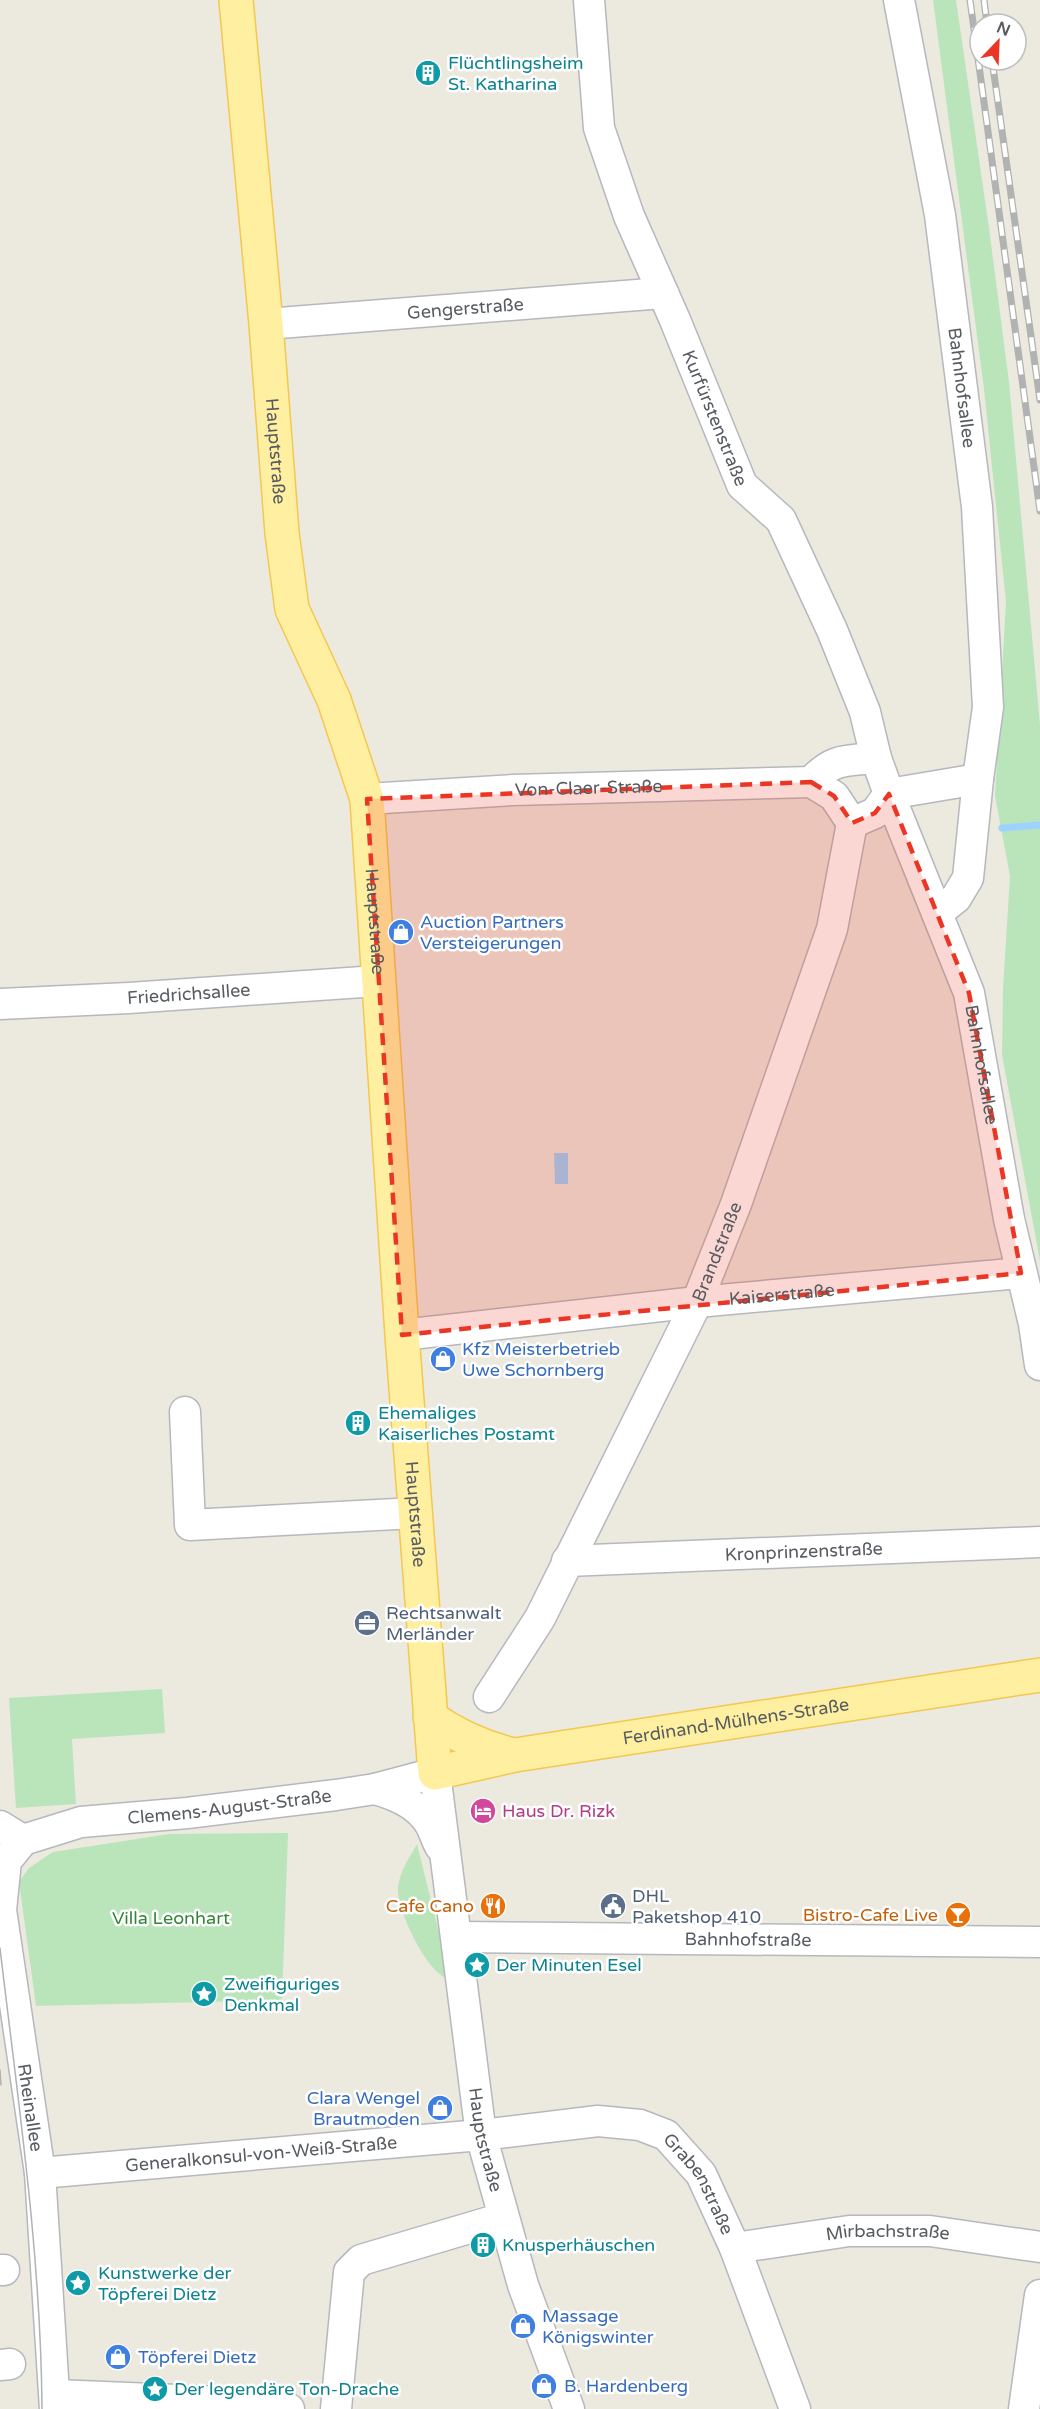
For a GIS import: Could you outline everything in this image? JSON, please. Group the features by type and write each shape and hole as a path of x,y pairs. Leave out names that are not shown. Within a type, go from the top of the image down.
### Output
{"main road":[{"name":"Hauptstraße","path":"236,0 266,324 282,532 292,609 334,700 367,799 377,981 435,1773"},
{"name":"Ferdinand-Mülhens-Straße","path":"435,1773 515,1755 1040,1675"},
{"path":"430,1717 460,1737 486,1748 515,1755"}],"street":[{"name":"Kurfürstenstraße","path":"589,0 598,128 629,216 742,485 781,519 832,630 865,712 876,758 889,794 937,913"},
{"name":"Bahnhofsallee","path":"899,0 939,215 977,507 988,707 968,878 956,898 937,913 969,993 992,1129 1021,1273 1034,1324 1040,1365"},
{"name":"Gengerstraße","path":"266,324 663,293"},
{"path":"876,758 844,761 824,768 811,782 834,796 852,823 875,813 889,794 978,779"},
{"name":"Von-Claer-Straße","path":"367,799 513,790 811,782"},
{"name":"Brandstraße","path":"489,1697 540,1618 697,1302 736,1204 832,929 852,823"},
{"name":"Friedrichsallee","path":"0,1004 129,998 377,981"},
{"name":"Kaiserstraße","path":"402,1335 697,1302 1021,1273"},
{"path":"185,1412 190,1525 415,1513"},
{"name":"Kronprinzenstraße","path":"567,1561 1040,1542"},
{"name":"Clemens-August-Straße","path":"12,1833 81,1822 187,1813 375,1788 435,1773"},
{"name":"Hauptstraße","path":"435,1773 481,2135 523,2285 569,2409"},
{"name":"Hauptstraße","path":"375,1788 401,1798 422,1814 447,1859"},
{"name":"Rheinallee","path":"12,1833 6,1861 2,1910 40,2173 55,2402"},
{"name":"Bahnhofstraße","path":"457,1937 1040,1942"},
{"name":"Grabenstraße","path":"481,2135 598,2121 640,2125 666,2135 701,2174 735,2248 795,2409"},
{"name":"Generalkonsul-von-Weiß-Straße","path":"40,2173 481,2135"},
{"path":"336,2409 349,2272 361,2260 503,2218"},
{"name":"Mirbachstraße","path":"735,2248 849,2231 918,2231 1040,2247"},
{"path":"1024,2409 1040,2295"},
{"path":"55,2402 201,2401 289,2409"}],"highlighted area":[{"path":"811,782 834,796 852,823 875,813 889,794 969,993 1021,1273 402,1335 367,799"}],"green space":[{"path":"933,0 956,0 1009,382 1040,725 1040,1261 1002,1055 1003,989 1010,876 995,796 1006,602 984,389"},
{"path":"162,1689 165,1733 72,1739 76,1804 16,1808 9,1698"},
{"name":"Villa Leonhart","path":"288,1833 282,2000 36,2006 19,1882 29,1868 53,1852 169,1834"},
{"path":"417,1844 440,1937 446,1978 438,1973 421,1951 407,1923 399,1897 398,1887 401,1876"}],"water":[{"path":"554,1153 568,1153 568,1184 555,1184"}],"waterway":[{"path":"1002,828 1040,825"}],"tram line":[{"path":"0,1948 33,2236 41,2351 42,2409"},
{"path":"0,2070 1,2085"}],"railway":[{"path":"970,0 1040,511"},
{"path":"984,0 986,12"},
{"path":"994,72 1040,400"}],"place":[{"name":"Flüchtlingsheim St. Katharina","path":"428,73"},
{"name":"Auction Partners Versteigerungen","path":"401,932"},
{"name":"Kfz Meisterbetrieb Uwe Schornberg","path":"443,1359"},
{"name":"Ehemaliges Kaiserliches Postamt","path":"358,1423"},
{"name":"Rechtsanwalt Merländer","path":"367,1623"},
{"name":"Haus Dr. Rizk","path":"483,1811"},
{"name":"Cafe Cano","path":"493,1906"},
{"name":"DHL Paketshop 410","path":"613,1906"},
{"name":"Bistro-Cafe Live","path":"958,1915"},
{"name":"Der Minuten Esel","path":"477,1965"},
{"name":"Zweifiguriges Denkmal","path":"204,1994"},
{"name":"Clara Wengel Brautmoden","path":"440,2108"},
{"name":"Knusperhäuschen","path":"483,2245"},
{"name":"Kunstwerke der Töpferei Dietz","path":"78,2283"},
{"name":"Massage Königswinter","path":"523,2326"},
{"name":"Töpferei Dietz","path":"118,2357"},
{"name":"B. Hardenberg","path":"544,2386"},
{"name":"Der legendäre Ton-Drache","path":"155,2389"}]}
